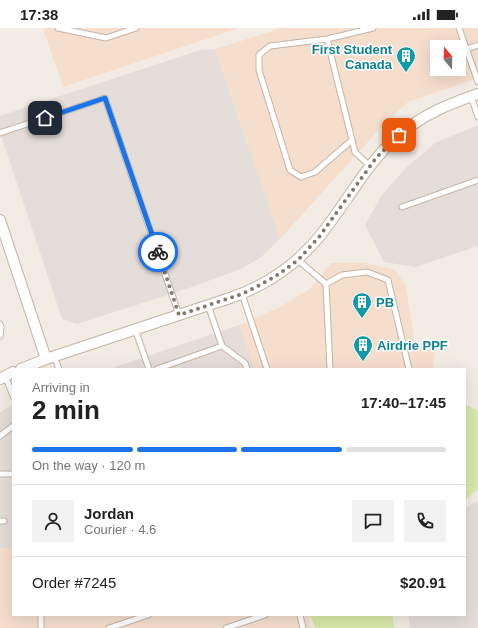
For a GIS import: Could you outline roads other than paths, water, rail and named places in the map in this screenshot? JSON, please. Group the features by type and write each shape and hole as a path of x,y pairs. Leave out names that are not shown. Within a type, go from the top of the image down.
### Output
{"street":[{"path":"23,368 50,357 242,294 276,276 298,260 319,237 370,166 399,135 421,118 444,106 474,95"},
{"path":"0,220 4,245 50,357"}],"lane":[{"path":"58,28 106,38 136,28"},
{"path":"352,140 315,172 302,177 290,170 259,70 259,55 270,46 326,39 372,28"},
{"path":"459,28 463,40"},
{"path":"326,39 356,152 370,166"},
{"path":"478,45 466,49 478,82"},
{"path":"474,95 478,117"},
{"path":"0,133 105,98 179,315"},
{"path":"402,207 478,180"},
{"path":"298,260 326,284 330,368"},
{"path":"326,284 342,275 367,272 388,280 409,368"},
{"path":"242,294 267,368"},
{"path":"208,305 222,346 245,363 247,368"},
{"path":"0,324 0,336"},
{"path":"135,329 149,368"},
{"path":"160,368 222,346"},
{"path":"50,357 58,368"},
{"path":"6,376 12,393"},
{"path":"0,436 12,427"},
{"path":"0,474 12,474"},
{"path":"40,628 41,616"},
{"path":"109,628 145,616"},
{"path":"226,628 262,616"},
{"path":"300,616 303,628"}],"place":[{"name":"First Student Canada","path":"406,73"},
{"name":"PB","path":"362,319"},
{"name":"Airdrie PPF","path":"363,362"}]}
